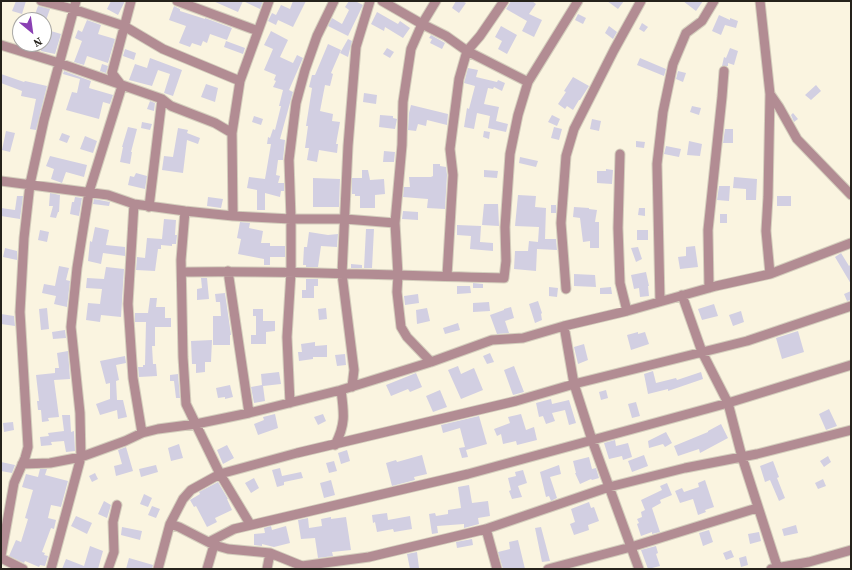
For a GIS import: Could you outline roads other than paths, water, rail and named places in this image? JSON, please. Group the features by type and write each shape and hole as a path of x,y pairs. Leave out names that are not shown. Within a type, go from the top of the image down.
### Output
{"street":[{"path":"41,1 74,5 124,26 163,49 240,81"},
{"path":"122,86 112,73 131,1"},
{"path":"177,1 258,31"},
{"path":"232,216 232,133 240,81 269,1"},
{"path":"290,403 287,337 291,272 289,160 296,103 305,70 317,36 334,1"},
{"path":"352,387 354,370 342,274 348,146 356,48 370,1"},
{"path":"382,1 446,36 467,51 528,82"},
{"path":"431,362 407,337 401,327 397,292 398,275 395,223 402,145 402,102 411,49 422,24 436,1"},
{"path":"448,276 453,175 450,149 459,78 467,51 480,36 504,1"},
{"path":"182,272 291,272 504,278 506,261 505,227 510,154 518,116 528,82 578,1"},
{"path":"566,289 561,223 566,156 574,129 641,1"},
{"path":"660,301 657,164 663,112 673,64 686,33 702,21 714,1"},
{"path":"760,1 770,94 766,231 770,274"},
{"path":"23,569 1,557 14,483 28,446 20,312 24,238 30,184 44,120 74,5"},
{"path":"1,45 59,63 162,99 171,106 214,123 232,133"},
{"path":"709,288 708,230 724,71"},
{"path":"51,569 81,457 80,413 71,327 76,268 89,192 122,86"},
{"path":"770,94 797,139 851,195"},
{"path":"149,207 162,99"},
{"path":"620,154 618,228 620,283 626,311"},
{"path":"1,181 108,195 134,204 185,211 232,216 291,219 345,219 395,223"},
{"path":"134,204 128,304 133,378 142,433"},
{"path":"185,211 181,260 183,357 186,404 220,474 250,524"},
{"path":"22,464 50,463 81,457 125,441 142,433 249,413 341,390 431,362 492,340 523,338 709,288 770,274 851,243"},
{"path":"228,271 249,413"},
{"path":"682,295 702,352 728,403 742,457 775,568 809,562 851,550"},
{"path":"158,569 170,524 183,499 191,490 220,474 297,453 516,401 574,384 747,341 851,306"},
{"path":"564,326 574,384 592,440 639,569"},
{"path":"207,569 212,543 234,529 250,524 468,474 728,403 851,365"},
{"path":"335,445 342,433 344,412 341,390"},
{"path":"170,524 228,549 270,553 307,568 369,557 486,530 609,487 685,468 742,457 851,430"},
{"path":"108,569 114,552 113,522 117,505"},
{"path":"548,569 631,547 758,508"},
{"path":"486,530 498,569"},
{"path":"267,569 270,553"}]}
